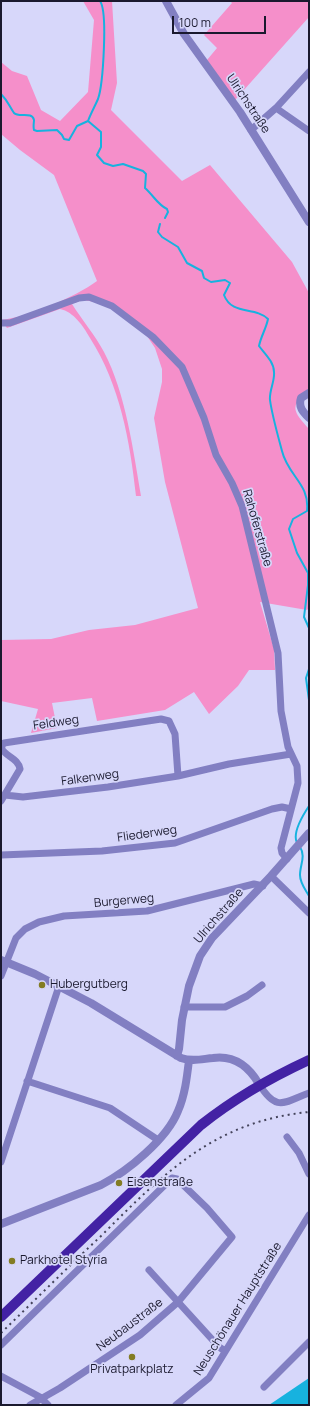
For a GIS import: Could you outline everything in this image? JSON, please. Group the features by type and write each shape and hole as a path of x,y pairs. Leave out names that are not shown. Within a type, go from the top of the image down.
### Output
{"main road":[{"path":"1,1317 188,1136 230,1102 259,1084 309,1060"}],"street":[{"name":"Ulrichstraße","path":"166,1 184,34 251,130 309,222"},
{"path":"251,130 276,108 309,72"},
{"path":"276,108 309,131"},
{"name":"Rahoferstraße","path":"1,323 10,323 79,298 93,298 112,306 153,338 182,367 204,418 216,455 232,483 242,506 278,653 281,711 291,754 297,766 298,778 281,851 287,859"},
{"path":"309,393 301,398 300,404 302,412 309,418"},
{"name":"Feldweg","path":"3,798 20,769 16,760 1,748 6,741 164,719 171,724 175,734 178,776"},
{"name":"Falkenweg","path":"3,798 36,796 178,776 229,764 291,754"},
{"name":"Fliederweg","path":"1,855 95,852 175,843 272,808 282,807 291,809"},
{"name":"Ulrichstraße","path":"177,1056 184,1007 194,971 206,946 263,886 309,833"},
{"path":"272,876 309,913"},
{"name":"Burgerweg","path":"1,976 3,961 20,932 30,926 48,919 64,916 147,911 254,884 263,886"},
{"path":"3,961 59,986 109,1013 177,1056 189,1060 220,1057 233,1060 248,1068 267,1096 277,1103 286,1103 309,1093"},
{"path":"184,1007 225,1007 247,996 262,985"},
{"path":"1,1162 59,986"},
{"path":"1,1224 108,1181 125,1170 158,1140 178,1112 185,1087 189,1060"},
{"path":"27,1081 110,1108 158,1140"},
{"path":"287,1137 299,1153 309,1174"},
{"name":"Neubaustraße","path":"1,1345 169,1180 176,1179 206,1208 232,1237 178,1302 140,1335 42,1399 30,1405"},
{"name":"Neuschönauer Hauptstraße","path":"176,1405 205,1383 309,1215"},
{"path":"149,1270 219,1347 225,1351"},
{"path":"264,1387 309,1342"},
{"path":"1,1376 42,1399 48,1405"}],"shaded area":[{"path":"83,1 112,1 117,83 111,110 182,181 210,165 292,262 309,293 309,391 298,401 296,409 300,418 309,429 309,608 307,610 260,602 274,649 275,670 249,670 238,686 209,714 194,692 165,710 97,721 92,698 52,703 57,728 31,733 38,709 1,701 1,640 51,639 89,630 135,625 198,608 165,482 154,418 162,382 162,369 155,348 147,336 110,307 96,302 82,300 72,304 104,352 112,368 118,386 132,441 141,496 136,496 127,434 116,394 100,356 81,324 70,313 60,309 7,328 1,320 38,311 64,300 97,281 54,175 1,134 1,62 12,71 27,76 41,110 60,121 88,92 94,20"},
{"path":"230,1 309,1 309,17 235,100 207,60 217,48 204,35 232,3"}],"water":[{"path":"309,1378 309,1405 269,1405"}],"waterway":[{"path":"100,1 104,19 102,79 98,99 88,121 101,132 101,147 97,155 104,163 113,166 123,164 143,171 146,174 145,188 167,209 168,212 165,218"},
{"path":"1,94 14,113 33,117 34,130 37,131 57,130 64,139 69,140 77,126 88,121"},
{"path":"160,224 158,232 162,237 178,247 187,263 202,271 204,278 211,282 225,280 230,283 224,295 232,306 263,315 268,319 259,346 269,358 274,368 274,379 270,397 272,412 285,460 302,487 307,502 307,511 293,519 289,529 297,553 308,573 304,617 309,628"},
{"path":"309,669 306,678 309,700"},
{"path":"297,843 297,829 309,806"},
{"path":"300,847 303,854 300,878 309,896"}],"railway":[{"path":"1,1333 147,1191 193,1154 218,1139 246,1126 276,1117 309,1112"}],"place":[{"name":"Hubergutberg","path":"42,985"},
{"name":"Eisenstraße","path":"119,1183"},
{"name":"Parkhotel Styria","path":"12,1261"},
{"name":"Privatparkplatz","path":"132,1357"}]}
